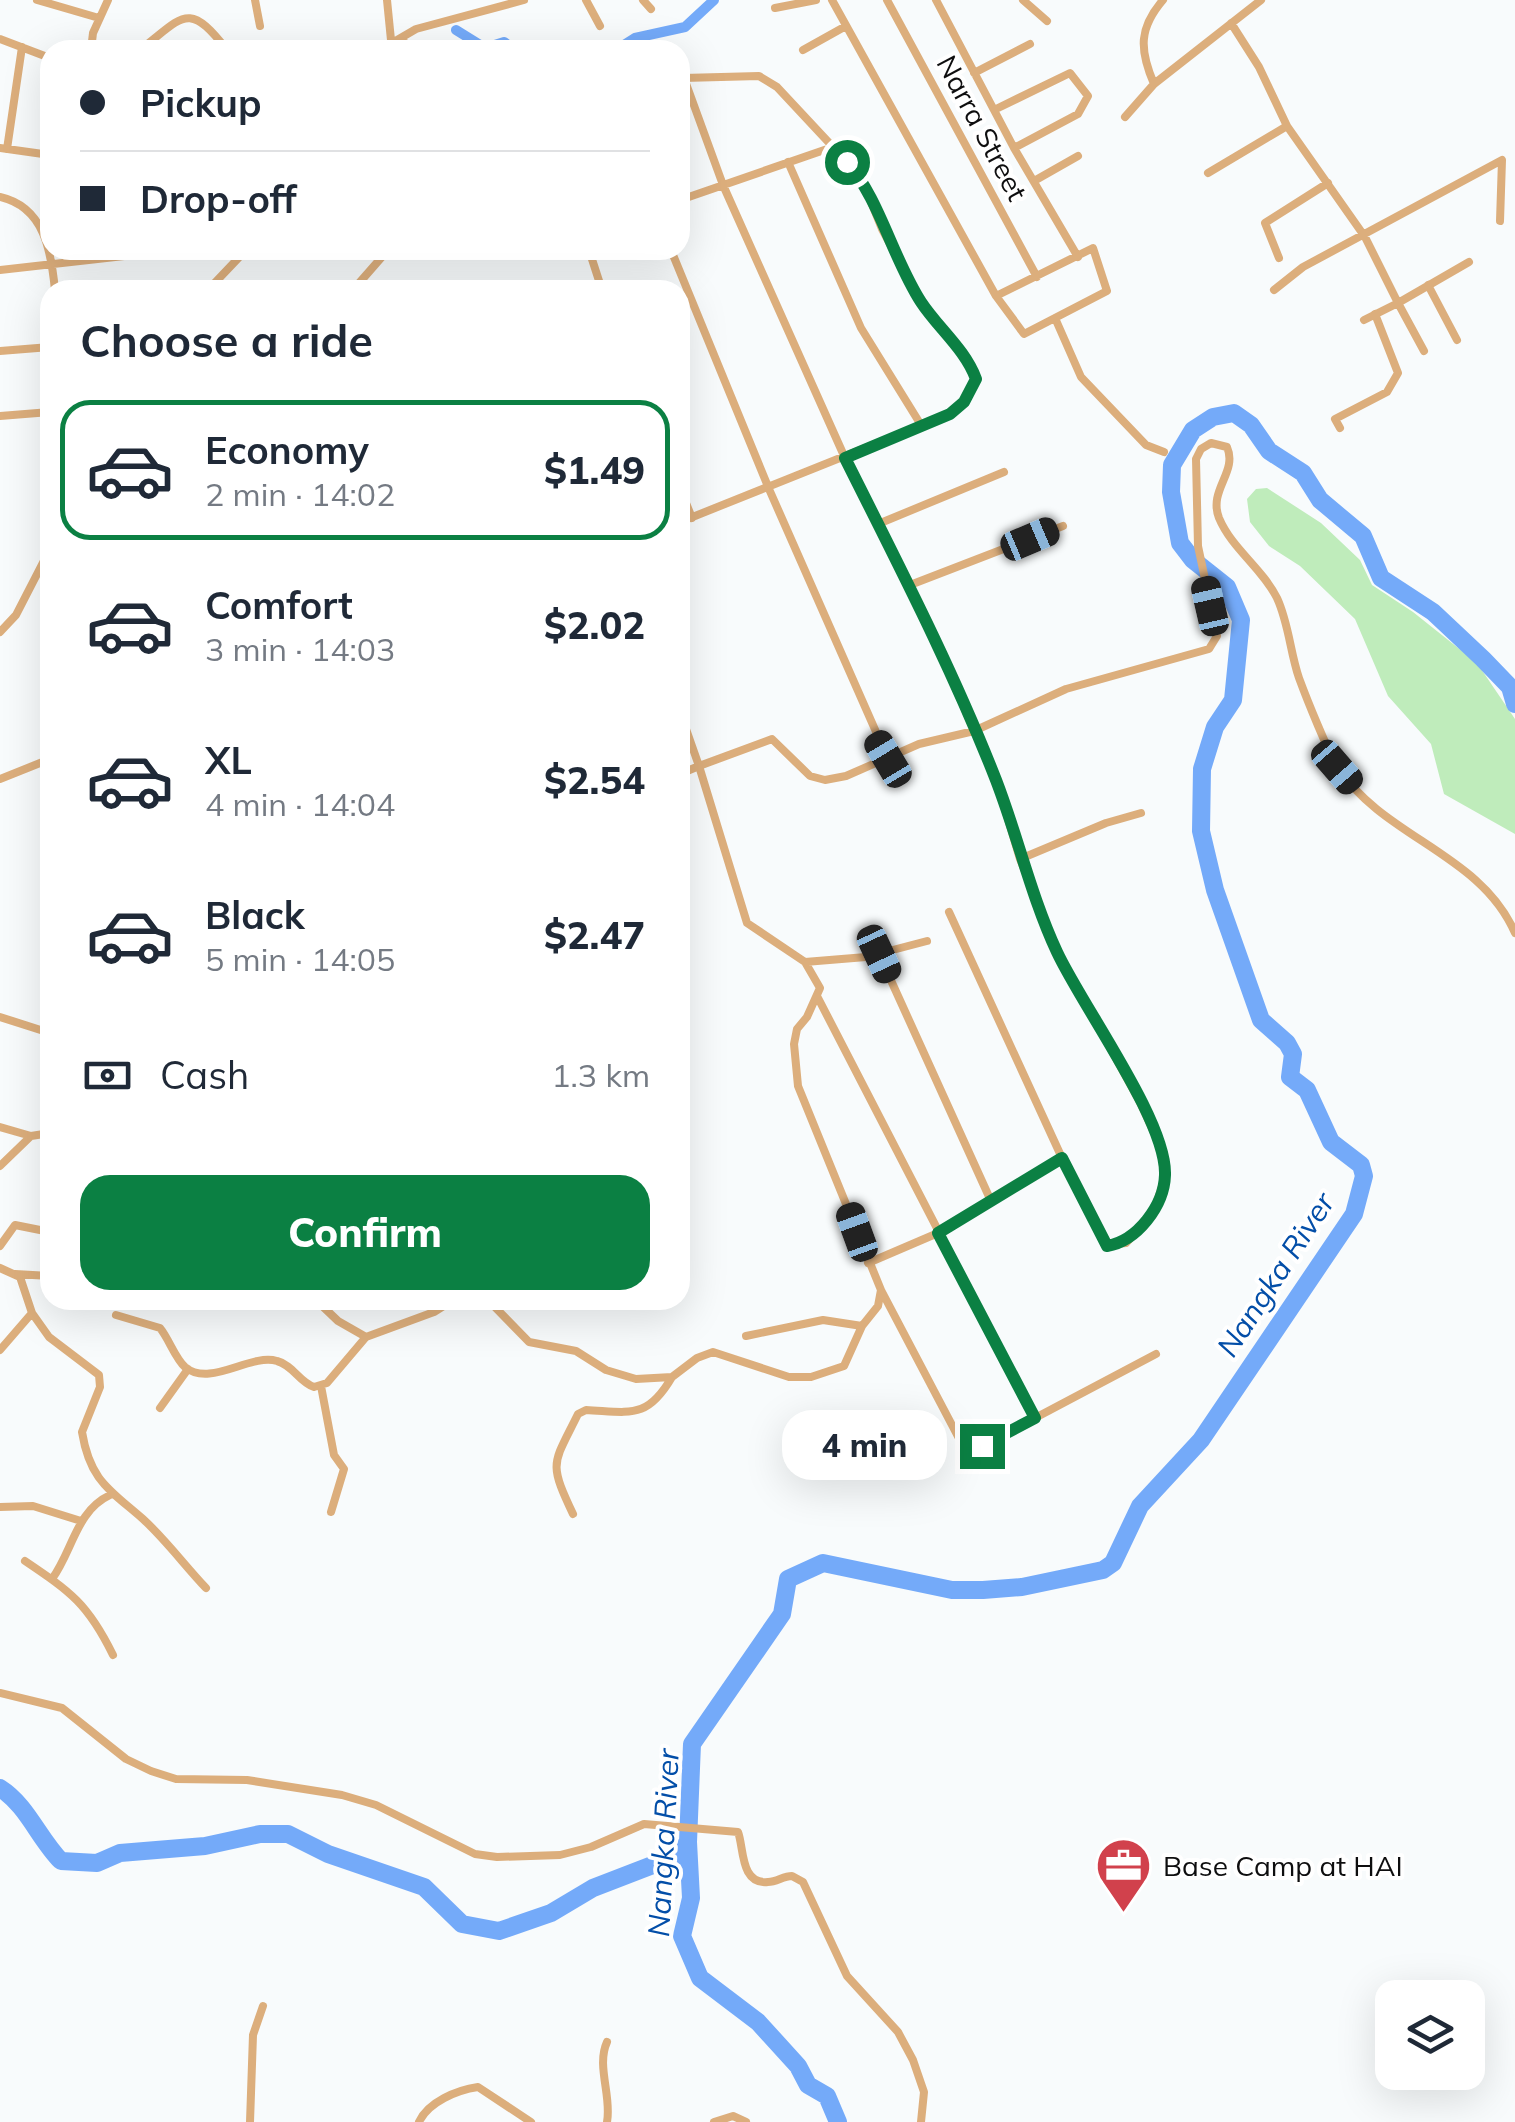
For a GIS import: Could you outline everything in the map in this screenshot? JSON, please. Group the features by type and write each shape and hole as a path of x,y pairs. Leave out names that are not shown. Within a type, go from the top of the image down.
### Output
{"street":[{"path":"37,0 100,18"},
{"path":"94,40 108,0"},
{"path":"256,0 260,26"},
{"path":"387,0 393,40"},
{"path":"400,40 416,29 524,0"},
{"path":"586,0 600,26"},
{"path":"643,0 651,10"},
{"path":"775,8 816,0"},
{"path":"832,0 996,296 1024,334 1106,290 1092,248 996,296"},
{"path":"888,2 900,0"},
{"path":"936,0 1014,148 1078,256"},
{"path":"1023,0 1047,21"},
{"path":"1154,84 1144,54 1144,27 1164,0"},
{"path":"1125,117 1154,84 1262,0"},
{"name":"Narra Street","path":"888,2 1037,277"},
{"path":"153,40 181,18 193,16 206,22 219,40"},
{"path":"1231,23 1259,68 1287,126 1366,237 1424,350"},
{"path":"803,50 846,26"},
{"path":"0,39 40,54"},
{"path":"974,73 1030,44"},
{"path":"22,46 4,148 40,154"},
{"path":"994,110 1070,73 1088,96 1078,114 1014,148"},
{"path":"690,78 759,76 768,80 833,147 861,178 882,229 921,302 966,359 976,379 964,402 950,414 770,489 692,518 690,513"},
{"path":"690,99 723,185 845,458 910,585 996,782 1020,860 1058,954 1140,1102 1162,1150 1166,1178 1153,1212 1126,1242 1107,1246 1062,1158 950,912"},
{"path":"1208,173 1287,126"},
{"path":"690,197 833,147"},
{"path":"1034,181 1078,156"},
{"path":"1274,290 1303,268 1502,160 1500,221"},
{"path":"788,162 861,328 921,425"},
{"path":"1279,258 1264,223 1328,183"},
{"path":"0,197 22,202 40,230"},
{"path":"51,260 54,280"},
{"path":"0,270 92,260"},
{"path":"218,280 236,260"},
{"path":"362,280 379,260"},
{"path":"1364,320 1469,262"},
{"path":"1428,285 1457,340"},
{"path":"690,296 888,759"},
{"path":"1340,428 1335,419 1387,392 1398,372 1375,314"},
{"path":"1055,318 1081,378 1146,445 1164,452"},
{"path":"0,351 40,349"},
{"path":"0,416 40,413"},
{"path":"690,770 772,739 810,776 824,780 846,776 920,744 974,731 1066,690 1209,650 1217,636 1198,546 1196,458 1200,449 1212,442 1220,443 1228,447 1231,462 1215,500 1219,517 1262,572 1276,597 1287,621 1299,678 1337,767 1368,800 1414,837 1437,849 1489,889 1515,932"},
{"path":"878,524 1004,472"},
{"path":"910,585 1063,526"},
{"path":"0,632 16,615 40,569"},
{"path":"690,739 747,923 805,962 820,988 797,1030 794,1044 798,1086 868,1263 963,1446 982,1446 1156,1354"},
{"path":"0,780 40,763"},
{"path":"1020,860 1106,823 1141,813"},
{"path":"805,962 879,954 927,941"},
{"path":"879,954 990,1201"},
{"path":"817,996 1035,1418"},
{"path":"0,1016 40,1030"},
{"path":"0,1127 31,1136 40,1135"},
{"path":"0,1166 31,1136"},
{"path":"868,1263 938,1233 1062,1158"},
{"path":"0,1246 14,1225 40,1230"},
{"path":"0,1268 15,1274 40,1275"},
{"path":"15,1274 26,1289 32,1313 49,1337 99,1374 100,1387 82,1432 84,1448 110,1495 143,1519 206,1588"},
{"path":"573,1514 554,1472 554,1463 578,1414 586,1410 638,1413 658,1400 672,1377 697,1358 713,1352 789,1377 810,1377 844,1366 862,1326 878,1306 882,1290"},
{"path":"326,1310 366,1337"},
{"path":"116,1315 160,1328 188,1369 211,1372 271,1360 288,1366 307,1386 321,1386 366,1337 437,1310"},
{"path":"498,1310 530,1342 576,1352 606,1370 636,1379 672,1377"},
{"path":"0,1350 32,1313"},
{"path":"746,1336 823,1320 862,1326"},
{"path":"160,1408 188,1369"},
{"path":"321,1386 334,1455 344,1469 331,1512"},
{"path":"52,1579 64,1562 81,1521 97,1502 110,1495"},
{"path":"0,1508 33,1506 81,1521"},
{"path":"25,1560 94,1616 114,1655"},
{"path":"0,1693 62,1708 126,1759 151,1771 176,1779 247,1780 342,1795 376,1805 475,1854 560,1855 591,1847 644,1824 739,1833 743,1863 754,1878 768,1882 792,1876 802,1882 847,1976 898,2032 924,2092 921,2122"},
{"path":"250,2122 253,2036 263,2006"},
{"path":"607,2042 603,2051 610,2103 608,2122"},
{"path":"419,2122 422,2114 458,2090 478,2087 531,2122"},
{"path":"714,2122 733,2116 746,2122"}],"green space":[{"path":"1267,488 1321,523 1360,560 1372,585 1477,663 1515,719 1515,834 1444,794 1431,744 1388,696 1355,619 1300,566 1269,546 1250,522 1247,499 1256,489"}],"waterway":[{"path":"632,40 685,27 714,0"},
{"path":"456,30 472,40"},
{"name":"Nangka River","path":"838,2122 827,2096 808,2085 798,2066 758,2022 700,1978 682,1936 691,1898 688,1842 692,1744 782,1614 788,1579 823,1563 952,1590 1022,1587 1103,1570 1113,1563 1140,1506 1201,1440 1354,1214 1364,1176 1361,1165 1331,1142 1307,1090 1290,1077 1293,1054 1287,1043 1261,1020 1215,890 1201,831 1202,769 1215,727 1233,700 1241,620 1227,587 1193,560 1180,543 1171,492 1172,465 1193,430 1213,417 1234,413 1251,425 1269,451 1303,473 1320,500 1363,536 1381,578 1433,612 1483,659 1510,687 1515,704"},
{"path":"0,1788 18,1803 61,1861 97,1863 120,1853 205,1846 260,1834 288,1834 328,1854 424,1887 462,1924 499,1931 551,1913 593,1888 676,1856 688,1842"}],"place":[{"name":"Base Camp at HAI","path":"1124,1915"}],"route":[{"path":"847,162 867,189 882,229 921,302 966,359 976,379 964,402 950,414 845,458 910,585 996,782 1020,860 1058,954 1140,1102 1162,1150 1166,1178 1153,1212 1126,1242 1107,1246 1062,1158 938,1233 1035,1418 982,1446"}]}
